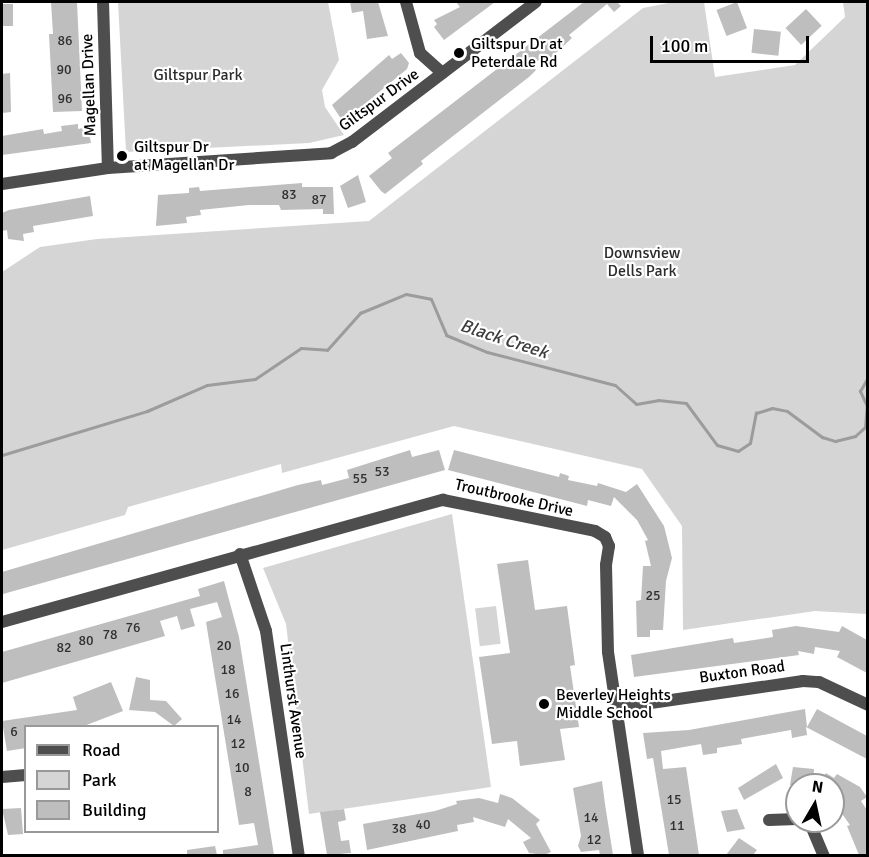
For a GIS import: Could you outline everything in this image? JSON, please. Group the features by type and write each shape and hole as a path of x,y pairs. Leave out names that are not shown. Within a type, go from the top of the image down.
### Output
{"street":[{"name":"Magellan Drive","path":"103,2 108,168"},
{"path":"406,2 420,53 442,74"},
{"name":"Giltspur Drive","path":"2,184 108,168 331,153 352,142 536,2"},
{"name":"Troutbrooke Drive","path":"2,622 240,554 443,500 600,533 609,546 606,565 608,652 638,855"},
{"name":"Linthurst Avenue","path":"240,554 266,631 298,855"},
{"name":"Buxton Road","path":"616,708 803,681 819,682 867,705"},
{"path":"2,777 24,775"},
{"path":"769,820 785,819"},
{"path":"814,833 824,855"}],"green space":[{"name":"Giltspur Park","path":"118,2 328,2 339,60 322,90 325,107 344,135 309,143 126,152"},
{"name":"Downsview Dells Park","path":"674,2 704,2 715,77 795,65 845,17 843,2 867,2 867,614 815,611 683,630 682,526 642,469 454,426 282,473 281,464 128,507 125,515 2,550 2,272 40,247 97,239 369,221 643,8"},
{"path":"452,514 491,787 309,814 286,624 263,568"},
{"path":"496,606 501,644 480,646 475,609"}],"building":[{"path":"51,2 77,2 82,111 53,112 49,34 53,34"},
{"path":"350,2 378,2 388,36 367,39 363,11 352,13"},
{"path":"456,2 495,2 444,40 434,27 437,24 434,20 460,7"},
{"path":"584,2 617,2 621,6 614,12 607,4 569,35 572,38 550,58 547,54 532,65 536,70 529,77 421,161 423,164 385,194 381,191 369,176 392,158 388,153"},
{"path":"737,2 747,28 726,36 716,10"},
{"path":"2,4 13,4 13,26 2,26"},
{"path":"806,9 822,26 801,45 786,28"},
{"path":"754,29 781,32 778,56 751,53"},
{"path":"401,53 409,63 407,69 343,122 332,105 389,55 392,59"},
{"path":"10,73 11,112 2,113 2,74"},
{"path":"78,124 78,129 88,127 91,143 2,155 2,136 43,129 44,134 62,131 61,126"},
{"path":"358,175 366,202 348,208 340,186"},
{"path":"302,183 302,187 333,187 334,214 323,214 323,209 281,210 279,205 249,205 200,210 201,215 186,217 187,223 156,226 158,195 189,193 189,188 199,187 200,191"},
{"path":"90,196 93,216 33,226 34,232 23,234 24,241 8,239 7,230 2,231 2,213 9,210"},
{"path":"410,450 412,457 439,450 445,470 3,594 2,572 298,485 321,480 322,485 349,478 347,470"},
{"path":"454,450 559,477 560,473 569,476 568,480 597,486 598,483 626,492 637,484 664,526 672,558 666,581 663,630 650,630 650,637 637,637 636,601 641,600 643,566 651,566 645,541 648,540 637,520 614,497 611,506 588,500 587,506 448,470"},
{"path":"528,560 535,610 567,606 575,665 570,666 579,727 560,729 565,760 520,766 517,741 492,744 479,657 510,653 497,564"},
{"path":"224,581 239,637 274,855 223,855 223,850 258,845 254,823 239,825 206,622 222,617 217,602 190,609 195,626 181,630 177,616 160,621 165,636 2,683 2,652 200,596 198,589"},
{"path":"796,626 839,632 842,626 867,640 867,673 837,657 840,651 815,647 814,654 798,651 799,655 634,677 631,655 733,638 734,643 773,637 772,630"},
{"path":"136,677 150,680 150,700 166,701 182,719 173,725 155,712 129,710"},
{"path":"111,682 123,711 87,725 24,725 24,748 7,751 2,721 77,710 73,697"},
{"path":"805,709 807,727 817,709 867,736 867,759 806,727 807,735 792,738 791,730 741,739 742,744 717,748 717,753 703,755 701,744 661,751 663,769 686,767 699,855 669,855 653,758 647,759 643,733 689,730"},
{"path":"776,764 783,778 744,800 738,788"},
{"path":"793,767 814,769 814,773 792,773"},
{"path":"845,779 860,787 867,797 861,801 867,810 867,855 859,855 847,826 850,825 845,818"},
{"path":"602,781 613,855 600,855 599,850 581,852 578,846 581,836 573,788"},
{"path":"500,794 512,798 540,820 536,824 551,852 544,855 529,853 523,842 531,838 508,819 505,827 473,817 474,822 457,825 458,831 367,850 363,824 435,811 457,804 456,801 479,798 498,803"},
{"path":"21,808 23,834 8,835 2,809"},
{"path":"344,809 346,820 338,822 341,841 349,840 351,853 327,855 320,812"},
{"path":"737,809 745,829 727,832 721,811"},
{"path":"739,838 757,850 753,855 726,855"},
{"path":"215,846 217,855 187,855 187,850"}],"waterway":[{"name":"Black Creek","path":"2,455 147,411 207,385 255,379 301,348 327,350 360,313 406,294 431,299 446,335 487,352 615,385 636,404 658,400 686,403 717,445 738,451 750,443 756,413 772,408 787,411 822,437 835,441 855,436 865,427 867,406 860,391 868,377"}],"place":[{"name":"Giltspur Dr at Peterdale Rd","path":"459,53"},
{"name":"Giltspur Dr at Magellan Dr","path":"122,156"},
{"name":"Beverley Heights Middle School","path":"544,704"}]}
